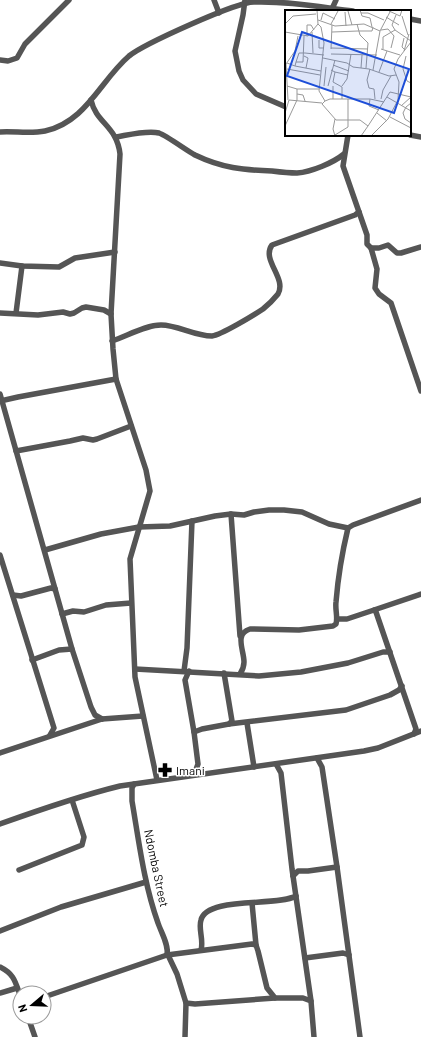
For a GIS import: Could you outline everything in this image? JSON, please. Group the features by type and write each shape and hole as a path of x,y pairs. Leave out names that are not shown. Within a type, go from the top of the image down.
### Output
{"street":[{"path":"0,60 8,61 17,58 25,44 69,0"},
{"path":"214,0 219,13"},
{"path":"0,132 26,133 46,131 59,127 71,120 84,109 117,68 135,52 174,32 245,2 299,4 332,10 336,0"},
{"path":"245,2 235,51 239,71 243,80 256,94 285,106"},
{"path":"411,19 421,21"},
{"path":"91,100 94,112"},
{"path":"84,109 94,112 109,127 116,137 119,146 120,167 111,314 112,341 116,380 130,426 146,470 150,491 130,559 131,603 135,677 157,780"},
{"path":"116,137 131,134 160,134 205,159 228,168 254,170 297,173 320,167 338,159 344,154"},
{"path":"411,135 421,137"},
{"path":"348,136 343,166 358,214 367,235 367,244 371,248 377,269 375,288 379,294 391,303 421,391"},
{"path":"112,341 128,333 160,325 198,334 216,335 263,308 278,292 279,283 269,256 272,245 358,214"},
{"path":"371,248 379,248 388,245 395,252 401,253 421,246"},
{"path":"0,263 22,266 59,267 75,258 115,252"},
{"path":"16,313 22,266"},
{"path":"0,313 38,315 63,312 74,314 86,307 104,310 111,314"},
{"path":"1,401 116,380"},
{"path":"0,394 72,649 91,707 95,715 102,719"},
{"path":"16,452 82,438 93,440 130,426"},
{"path":"45,550 101,534 139,526 170,526 231,514 244,515 254,512 284,510 302,512 329,524 348,528 421,500"},
{"path":"231,514 244,663 240,674"},
{"path":"192,522 187,671 185,680 198,764 194,775"},
{"path":"241,638 244,630 250,629 300,630 333,626 336,624 337,590 341,556 348,528"},
{"path":"0,555 54,728 60,732"},
{"path":"13,595 21,596 51,588 55,589"},
{"path":"337,619 347,619 421,594"},
{"path":"62,614 73,611 84,612 106,605 131,603"},
{"path":"374,610 378,615 416,729 414,734"},
{"path":"32,660 58,650 72,649"},
{"path":"135,669 259,676 301,672 348,663 377,653 390,652"},
{"path":"224,673 232,718 232,721 229,724"},
{"path":"194,732 229,724 346,710 390,695 399,690 402,686"},
{"path":"90,723 95,715"},
{"path":"0,753 102,719 143,716"},
{"path":"246,723 254,767"},
{"path":"50,736 54,728"},
{"path":"0,824 98,791 120,786 378,748 421,731"},
{"path":"317,758 322,767 360,1037"},
{"path":"276,764 281,773 293,876 311,1001 314,1037"},
{"name":"Ndomba Street","path":"134,784 132,788 132,800 150,901 186,1003 185,1037"},
{"path":"19,870 82,845 84,837 72,800"},
{"path":"293,876 298,871 308,872 337,867"},
{"path":"0,931 61,908 146,882"},
{"path":"201,950 200,920 208,910 224,906 285,900 296,896"},
{"path":"252,903 256,945 267,988 275,998"},
{"path":"52,994 168,955 247,943 256,945"},
{"path":"305,958 343,953 349,954"},
{"path":"0,967 13,976 17,985"},
{"path":"0,993 12,990"},
{"path":"303,998 309,990"},
{"path":"186,1003 195,1004 275,998 303,998 311,1001"},
{"path":"31,1025 35,1037"}],"place":[{"name":"Imani","path":"165,770"}]}
